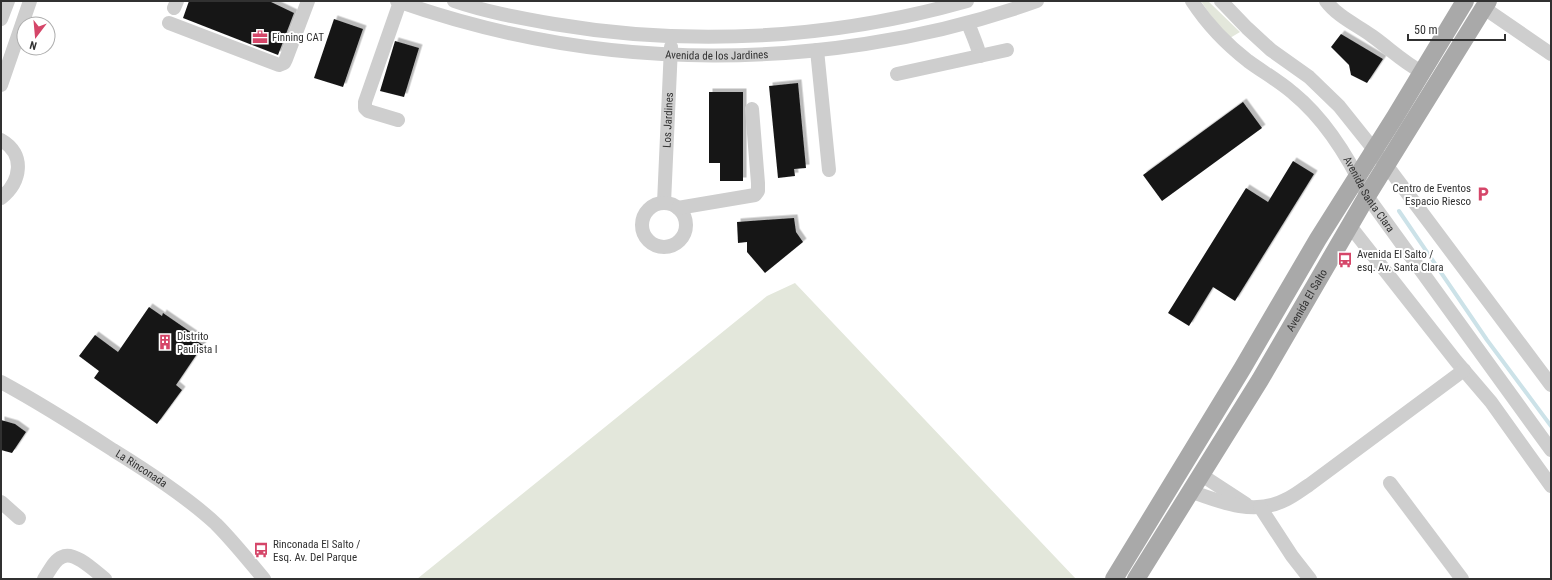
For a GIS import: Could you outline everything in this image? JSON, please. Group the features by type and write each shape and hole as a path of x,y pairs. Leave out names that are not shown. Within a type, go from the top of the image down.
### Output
{"main road":[{"name":"Avenida El Salto","path":"1114,579 1357,175 1374,150 1465,1"},
{"name":"Avenida El Salto","path":"1136,579 1200,474 1260,380 1367,196 1486,4"}],"street":[{"path":"1,19 8,1"},
{"path":"1,84 30,1"},
{"path":"169,23 279,65 284,63 286,59 308,1"},
{"name":"Avenida de los Jardines","path":"454,1 512,16 559,25 632,34 672,36 749,36 818,31 883,21 966,1"},
{"path":"966,1 964,10 965,49 974,57"},
{"name":"Avenida de los Jardines","path":"407,3 479,27 534,39 589,48 671,56 748,55 817,50 908,37 964,24 1037,1"},
{"name":"Avenida Santa Clara","path":"1192,1 1209,25 1222,39 1248,61 1292,92 1313,112 1328,130 1357,175 1367,196 1551,450"},
{"path":"1221,1 1264,44 1319,86 1339,106 1387,166 1551,385"},
{"path":"1326,1 1346,19 1371,35 1413,68 1422,72"},
{"path":"398,120 368,111 365,108 365,102 407,3"},
{"path":"1486,4 1551,54"},
{"path":"947,6 964,24"},
{"name":"Los Jardines","path":"664,203 672,36"},
{"path":"817,50 829,170"},
{"path":"897,74 1007,50"},
{"path":"678,208 755,195 758,191 758,183 752,110"},
{"path":"1,140 6,142 13,151 17,161 18,172 10,191 1,198"},
{"path":"664,203 671,204 678,208 683,214 685,221 686,228 683,236 672,245 665,247 657,246 651,243 646,238 642,225 643,218 651,207 664,203"},
{"path":"1350,226 1491,402 1551,486"},
{"path":"1190,491 1232,506 1256,507 1286,500 1309,485 1464,370"},
{"name":"La Rinconada","path":"1,382 50,410 145,470 191,503 215,524 264,579"},
{"path":"1200,474 1234,498 1256,507 1310,579"},
{"path":"1390,483 1462,579"},
{"path":"1,502 19,518"},
{"path":"44,579 61,557 68,555 76,557 105,579"}],"shaded area":[{"path":"1201,1 1208,1 1240,32 1230,38 1213,19"},
{"path":"795,283 1076,579 417,579 767,296"}],"building":[{"name":"Finning CAT","path":"189,1 269,1 294,13 278,55 183,18"},
{"path":"334,19 363,29 343,87 314,78"},
{"path":"1341,34 1383,59 1367,83 1351,75 1349,65 1331,47"},
{"path":"395,41 419,48 404,97 380,91"},
{"path":"798,83 806,168 794,169 795,176 778,178 769,86"},
{"path":"709,92 743,92 743,181 720,181 720,163 709,163"},
{"path":"1243,102 1262,128 1162,201 1143,175"},
{"path":"1293,161 1314,174 1235,301 1213,287 1189,326 1168,313 1246,188 1268,202"},
{"path":"794,218 796,232 803,242 765,273 747,252 747,242 738,243 737,222"},
{"path":"149,307 162,316 163,313 195,335 192,338 203,345 176,385 182,390 157,424 94,378 99,371 79,356 95,335 118,352"},
{"path":"1,420 15,424 26,432 12,453 1,450"}],"waterway":[{"path":"1399,211 1487,340 1551,426"}],"place":[{"name":"Finning CAT","path":"260,37"},
{"name":"Centro de Eventos Espacio Riesco","path":"1483,194"},
{"name":"Avenida El Salto / esq. Av. Santa Clara","path":"1345,260"},
{"name":"Distrito Paulista I","path":"165,342"},
{"name":"Rinconada El Salto / Esq. Av. Del Parque","path":"261,550"}]}
